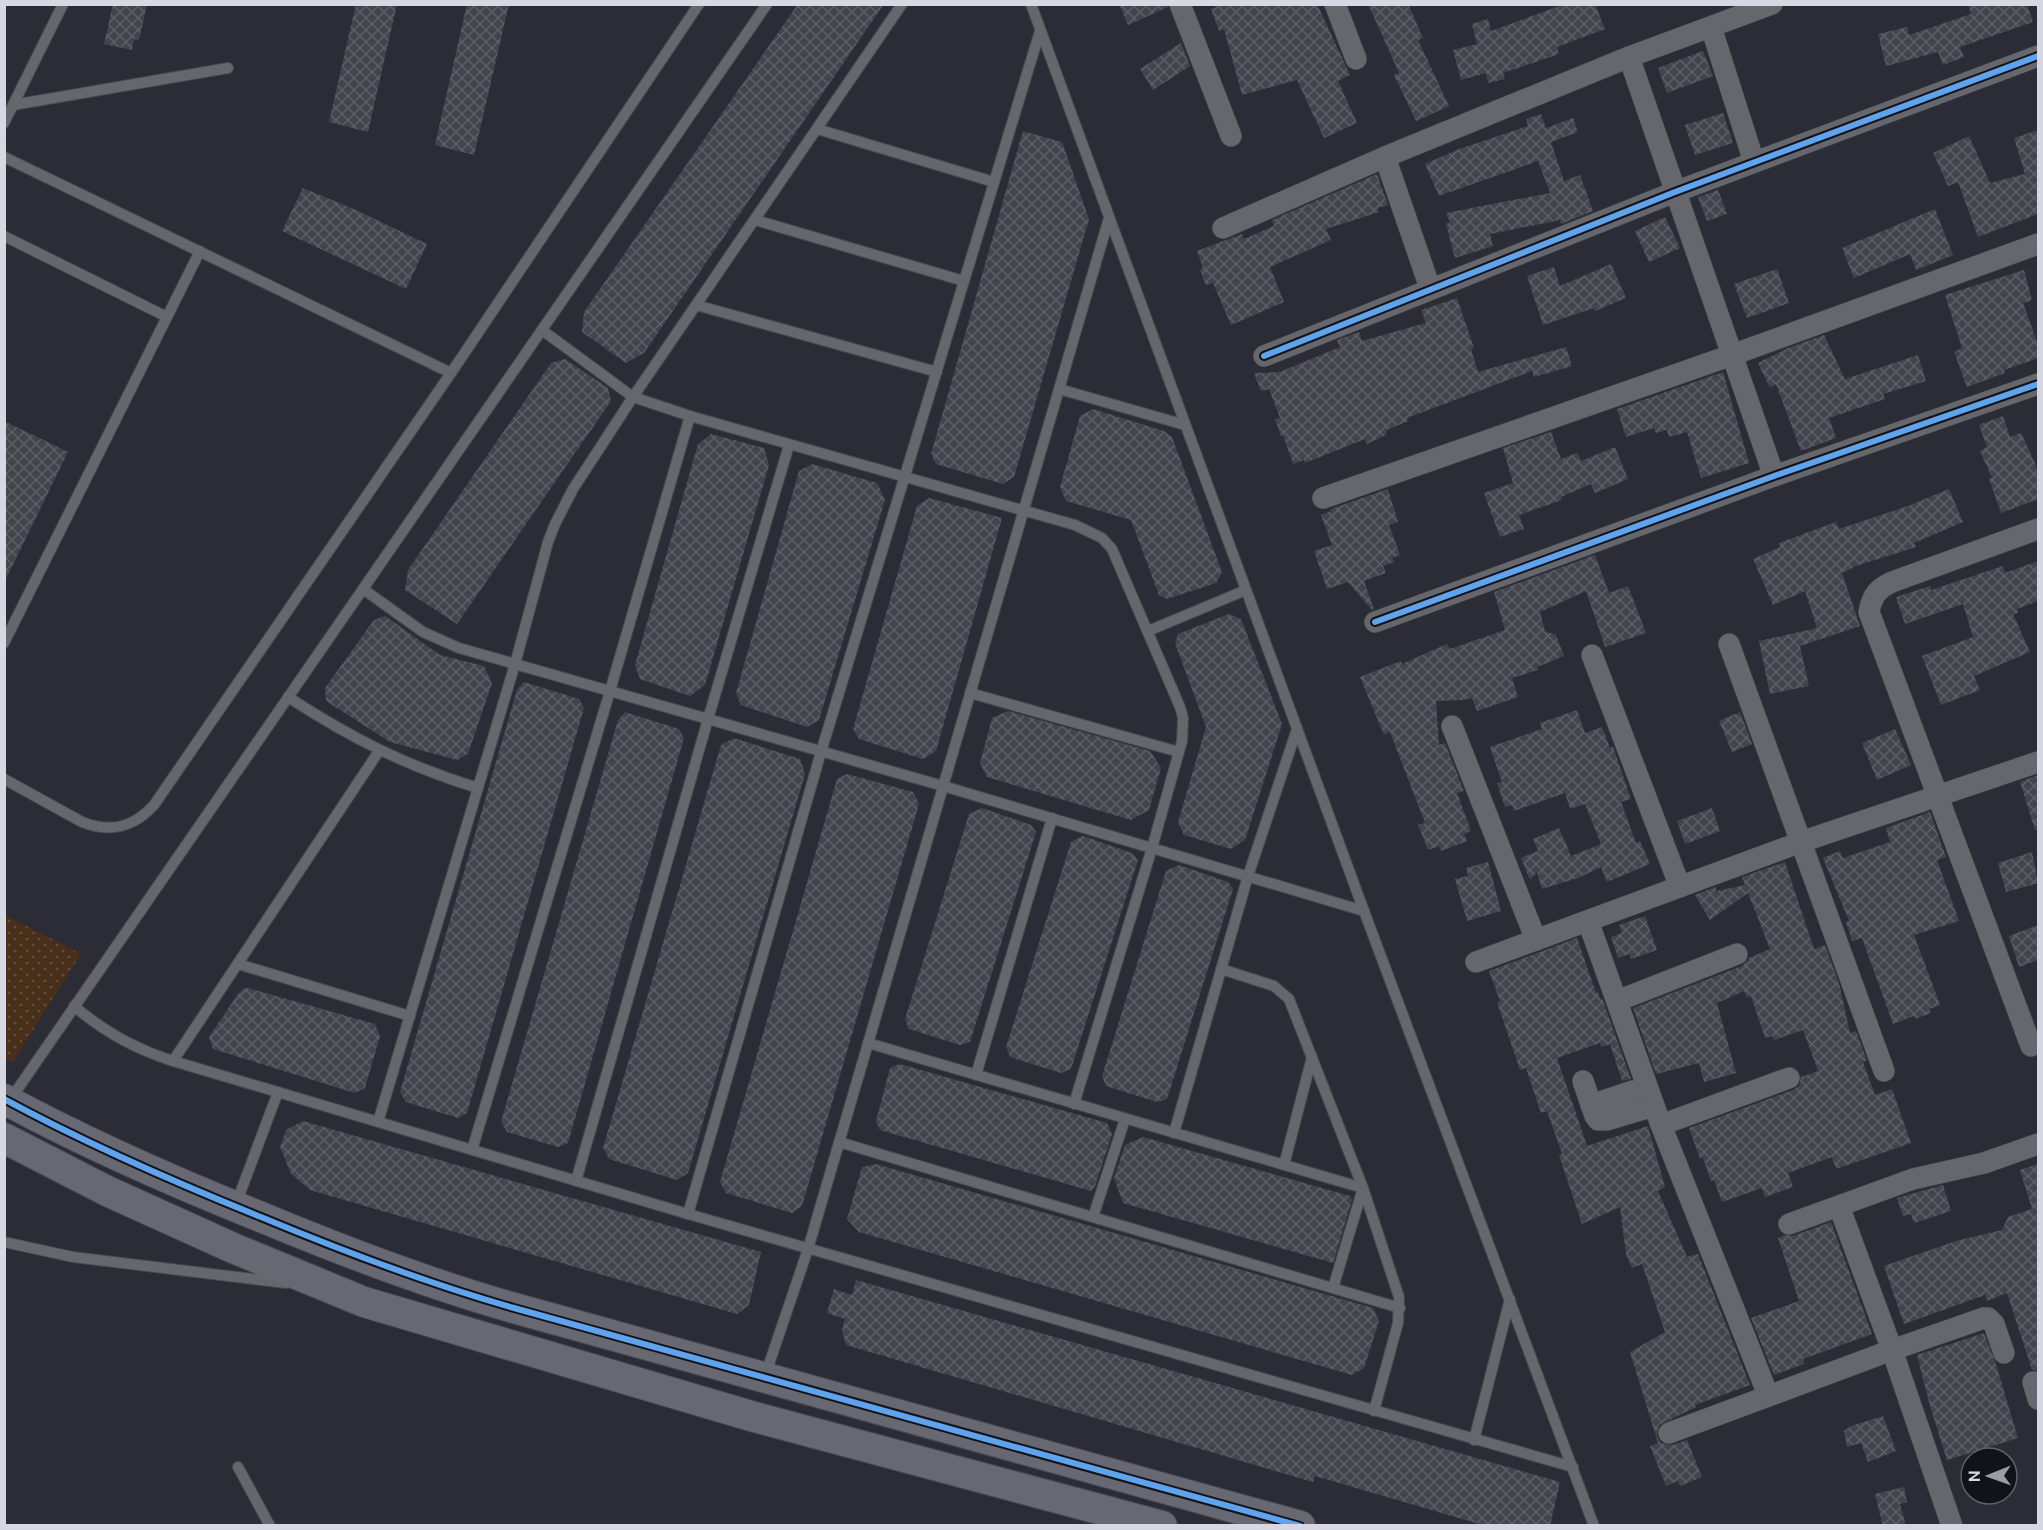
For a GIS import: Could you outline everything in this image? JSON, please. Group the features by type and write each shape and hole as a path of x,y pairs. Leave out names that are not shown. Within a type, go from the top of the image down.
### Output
{"street":[{"path":"1180,4 1231,136"},
{"path":"1335,4 1356,59"},
{"path":"1222,228 1385,157 1629,57 1711,27 1737,10 1772,4"},
{"path":"1711,27 1754,162"},
{"path":"1264,356 1675,192 2038,56"},
{"path":"1629,57 1774,476"},
{"path":"1385,157 1430,288"},
{"path":"1323,498 1732,355 2038,244"},
{"path":"1375,622 1774,476 2038,384"},
{"path":"2031,1046 1869,612 1871,599 1880,588 1892,582 2038,529"},
{"path":"1729,644 1884,1071"},
{"path":"1592,655 1680,887"},
{"path":"1452,726 1536,940"},
{"path":"1476,962 1801,842 2038,762"},
{"path":"1588,921 1658,1116 1768,1395"},
{"path":"1617,1001 1737,954"},
{"path":"1583,1081 1595,1116 1603,1121 1658,1116 1789,1078"},
{"path":"1591,1105 1633,1091"},
{"path":"7,1100 152,1172 351,1255 459,1292 1300,1526"},
{"path":"4,1138 107,1191 325,1287 404,1315 751,1416 1162,1526"},
{"path":"1790,1224 1913,1179 1984,1163 2038,1144"},
{"path":"1839,1206 1893,1350 1952,1526"},
{"path":"1669,1433 1984,1318 1988,1318 1994,1324 2004,1353"},
{"path":"751,1416 765,1378"}],"lane":[{"path":"4,123 63,4"},
{"path":"4,779 94,827 108,829 121,827 134,823 145,815 451,373 699,4"},
{"path":"7,1100 767,4"},
{"path":"378,1122 555,524 573,489 633,397 903,4"},
{"path":"1031,4 1364,911 1594,1526"},
{"path":"688,1214 821,752 1040,31"},
{"path":"13,105 228,68"},
{"path":"817,129 994,182"},
{"path":"4,157 451,373"},
{"path":"765,1378 808,1249 1109,218"},
{"path":"755,220 964,281"},
{"path":"4,237 167,317"},
{"path":"4,644 200,251"},
{"path":"696,305 938,372"},
{"path":"542,330 633,397 789,445 1075,525 1102,538 1112,549 1180,707 1183,729 1179,752 1152,848 1074,1104"},
{"path":"1059,389 1185,425"},
{"path":"472,1150 690,416"},
{"path":"576,1181 789,445"},
{"path":"363,589 407,621 440,641 943,786 1364,911"},
{"path":"1148,631 1246,590"},
{"path":"970,693 1179,752"},
{"path":"288,697 379,751 411,765 478,788"},
{"path":"1174,1133 1248,876 1297,729"},
{"path":"173,1061 379,751"},
{"path":"976,1075 1052,818"},
{"path":"238,964 410,1016"},
{"path":"1221,969 1274,986 1283,991 1294,1008 1363,1188 1397,1286 1400,1308 1398,1323 1374,1412"},
{"path":"74,1006 113,1036 150,1054 808,1249 1573,1467"},
{"path":"868,1043 1363,1188"},
{"path":"1284,1165 1312,1057"},
{"path":"235,1207 278,1092"},
{"path":"1093,1217 1125,1119"},
{"path":"838,1142 1400,1308"},
{"path":"1333,1288 1363,1188"},
{"path":"4,1234 23,1247"},
{"path":"4,1242 73,1257 325,1287"},
{"path":"1474,1440 1510,1299"},
{"path":"238,1467 270,1526"}],"shaded area":[{"path":"5,915 81,954 12,1063 5,1058"}],"building":[{"path":"113,4 147,4 139,40 134,39 132,50 104,44"},
{"path":"356,4 397,4 368,132 329,122"},
{"path":"467,4 509,4 474,155 435,145"},
{"path":"798,4 884,4 644,353 626,363 582,332 584,312"},
{"path":"1119,4 1168,4 1168,7 1128,25"},
{"path":"1223,4 1317,4 1350,75 1338,81 1357,123 1324,138 1297,80 1242,95 1224,29 1219,31 1211,9"},
{"path":"1368,4 1408,4 1423,38 1418,40 1449,106 1416,121 1394,75 1399,73"},
{"path":"1565,4 1595,4 1605,29 1557,47 1559,54 1503,73 1505,79 1488,83 1486,73 1461,80 1453,50 1477,44 1472,24 1488,19 1491,31"},
{"path":"1968,4 2027,4 2033,22 1960,47 1964,57 1943,65 1938,52 1886,66 1878,34 1907,27 1909,35 1971,14"},
{"path":"1181,43 1190,66 1153,90 1140,69"},
{"path":"1703,51 1713,76 1667,93 1658,68"},
{"path":"1723,113 1733,143 1695,155 1685,125"},
{"path":"1541,114 1546,128 1573,118 1578,132 1551,142 1564,181 1580,175 1593,211 1561,224 1560,220 1490,234 1493,246 1455,258 1446,224 1450,222 1446,213 1550,193 1538,161 1439,196 1425,164 1459,149 1528,126 1526,119"},
{"path":"2038,130 2038,214 1978,237 1958,182 1948,186 1933,153 1969,136 1990,183 2025,174 2014,138"},
{"path":"1023,131 1062,142 1089,219 1014,477 1003,484 936,464 931,454"},
{"path":"1377,174 1388,205 1378,208 1379,212 1326,229 1331,240 1270,267 1284,302 1231,325 1213,283 1206,285 1200,270 1203,268 1197,251 1242,234 1244,239 1274,226 1272,220"},
{"path":"303,188 427,244 406,289 282,231"},
{"path":"1718,190 1727,214 1707,221 1698,197"},
{"path":"1935,209 1953,255 1916,270 1910,254 1854,278 1842,248"},
{"path":"1665,217 1680,248 1649,262 1635,231"},
{"path":"1611,264 1626,298 1595,311 1594,308 1543,325 1527,276 1554,267 1560,286"},
{"path":"1777,269 1789,303 1747,318 1734,284"},
{"path":"2024,270 2032,300 2023,303 2038,345 2038,358 1967,387 1954,352 1962,348 1945,295"},
{"path":"1457,298 1474,348 1471,349 1478,372 1566,347 1572,366 1534,377 1532,371 1407,418 1408,421 1387,430 1386,435 1367,444 1365,439 1305,463 1304,460 1293,464 1275,419 1280,418 1269,389 1261,391 1254,373 1280,372 1340,347 1337,340 1359,332 1362,341 1426,323 1421,310"},
{"path":"1824,335 1845,379 1918,355 1926,381 1883,394 1885,399 1829,418 1836,438 1801,451 1776,384 1770,388 1758,363 1788,348"},
{"path":"565,359 608,388 611,401 457,624 405,590 408,570 551,363"},
{"path":"1723,372 1749,463 1701,478 1687,432 1669,437 1667,430 1656,433 1654,428 1626,437 1617,409"},
{"path":"1093,409 1164,431 1172,437 1222,572 1216,583 1167,599 1159,595 1131,520 1066,501 1060,487 1080,416"},
{"path":"2003,416 2010,437 2021,433 2035,463 2038,472 2038,499 2001,513 1989,479 1992,478 1980,451 1987,447 1979,425"},
{"path":"4,421 68,452 4,583"},
{"path":"1551,432 1561,459 1577,453 1581,461 1615,447 1628,479 1595,493 1591,484 1561,497 1562,500 1519,515 1524,529 1500,537 1484,493 1513,483 1503,448"},
{"path":"711,434 764,448 769,465 705,685 690,696 640,679 635,665 698,444"},
{"path":"812,464 877,483 885,500 819,720 807,727 741,705 736,693 799,471"},
{"path":"1388,489 1398,522 1389,525 1400,555 1392,558 1394,562 1383,566 1386,573 1364,581 1374,609 1372,610 1348,582 1327,589 1314,551 1332,545 1321,515 1331,509"},
{"path":"1949,489 1963,522 1914,543 1916,547 1853,567 1842,573 1860,626 1800,646 1809,686 1770,694 1759,641 1817,628 1805,591 1773,605 1753,559 1780,547 1779,543 1836,522 1839,529 1908,506"},
{"path":"929,498 1002,518 936,751 923,759 859,739 853,729 917,506"},
{"path":"1595,555 1609,593 1628,586 1646,633 1605,647 1586,591 1540,612 1545,631 1556,635 1564,656 1537,667 1538,670 1512,678 1518,697 1477,711 1472,698 1436,701 1439,745 1445,743 1464,791 1457,793 1471,831 1464,834 1467,841 1441,851 1439,846 1428,850 1418,825 1425,823 1390,732 1384,735 1360,677 1401,661 1402,664 1447,644 1450,649 1505,630 1494,592"},
{"path":"2038,561 2038,601 2017,609 2018,613 2013,614 2030,652 1974,676 1980,690 1941,705 1922,656 1973,637 1963,604 1905,624 1896,597 1930,586 1931,590 2003,566 2005,573"},
{"path":"1229,614 1241,619 1282,724 1245,840 1231,849 1184,835 1178,822 1206,727 1175,643 1178,634"},
{"path":"385,616 440,655 484,666 492,683 468,754 457,760 390,742 326,701 325,688 374,620"},
{"path":"524,682 579,699 584,708 467,1113 458,1118 406,1102 400,1092 517,690"},
{"path":"1577,710 1585,733 1602,727 1610,748 1613,747 1631,799 1621,802 1636,843 1640,841 1650,864 1607,882 1601,867 1578,878 1542,889 1537,872 1530,880 1521,858 1538,851 1533,839 1559,828 1564,840 1566,839 1571,856 1601,844 1585,804 1570,809 1565,793 1514,811 1512,805 1505,807 1497,783 1502,782 1490,747 1542,729 1540,723"},
{"path":"1008,711 1150,751 1161,768 1149,810 1131,820 987,777 980,763 992,718"},
{"path":"625,712 679,729 684,738 568,1143 558,1147 507,1132 501,1122 618,720"},
{"path":"1740,712 1752,744 1732,752 1719,721"},
{"path":"1895,729 1911,765 1877,780 1862,743"},
{"path":"734,738 800,759 805,774 688,1173 677,1180 609,1159 603,1148 721,745"},
{"path":"847,774 913,792 919,804 802,1206 792,1213 726,1193 720,1182 837,779"},
{"path":"2038,775 2038,830 2035,830 2020,782"},
{"path":"982,808 1031,825 1036,832 970,1042 960,1045 909,1029 905,1019 969,814"},
{"path":"1712,808 1720,831 1685,844 1677,821"},
{"path":"1930,812 1946,857 1937,860 1959,921 1914,935 1940,1005 1929,1009 1931,1013 1915,1019 1914,1016 1893,1024 1862,938 1852,941 1846,922 1849,921 1823,858 1840,851 1843,858 1890,842 1886,828"},
{"path":"1083,836 1132,853 1138,860 1071,1069 1061,1073 1010,1057 1006,1047 1071,842"},
{"path":"2032,852 2038,883 2006,892 1998,863"},
{"path":"1488,862 1501,911 1467,921 1455,879 1468,876 1466,868"},
{"path":"1785,862 1814,949 1825,945 1839,983 1850,1033 1856,1031 1867,1060 1863,1062 1875,1095 1892,1089 1911,1143 1836,1169 1832,1157 1788,1173 1793,1187 1765,1197 1762,1188 1722,1202 1703,1158 1700,1159 1689,1128 1793,1090 1799,1086 1801,1077 1818,1071 1803,1030 1774,1040 1772,1036 1765,1038 1751,996 1747,998 1744,991 1717,1003 1736,1073 1704,1082 1699,1063 1656,1074 1633,1008 1742,966 1749,958 1770,949 1748,893 1710,920 1695,895 1715,887 1717,891 1745,885 1742,877"},
{"path":"1179,865 1228,882 1233,889 1167,1099 1157,1102 1106,1086 1102,1076 1166,871"},
{"path":"1645,916 1657,950 1631,959 1629,954 1618,958 1611,937 1622,933 1619,925"},
{"path":"2038,925 2038,960 2019,967 2009,936"},
{"path":"1577,938 1596,993 1598,992 1600,999 1602,998 1631,1079 1622,1081 1610,1044 1601,1047 1600,1043 1557,1058 1587,1146 1648,1126 1665,1187 1658,1191 1687,1257 1698,1254 1750,1385 1695,1405 1696,1407 1659,1425 1657,1437 1661,1443 1673,1445 1687,1440 1702,1477 1680,1486 1678,1481 1666,1486 1650,1446 1658,1443 1630,1352 1665,1332 1642,1264 1632,1268 1626,1254 1620,1207 1582,1224 1547,1111 1541,1113 1526,1068 1520,1070 1489,971"},
{"path":"248,988 375,1024 380,1036 365,1088 355,1093 213,1049 209,1037 238,994"},
{"path":"900,1064 1107,1123 1112,1134 1095,1186 1091,1191 880,1130 876,1121 890,1068"},
{"path":"303,1121 761,1252 749,1305 737,1314 310,1190 291,1174 280,1147 286,1130"},
{"path":"1143,1137 1350,1196 1352,1200 1333,1263 1123,1203 1114,1178 1125,1145"},
{"path":"876,1164 1373,1308 1379,1321 1364,1368 1352,1375 859,1232 847,1219 862,1167"},
{"path":"2038,1164 2038,1371 2032,1370 2007,1293 1987,1301 1985,1295 1904,1324 1884,1266 1956,1241 2002,1230 2008,1217 2032,1209 2020,1170"},
{"path":"1943,1185 1951,1211 1914,1223 1911,1214 1903,1216 1897,1198"},
{"path":"1831,1222 1872,1334 1803,1359 1804,1364 1774,1375 1751,1318 1799,1301 1778,1238 1784,1235 1793,1236"},
{"path":"856,1280 1560,1482 1550,1526 1486,1526 1315,1476 1313,1482 846,1345 842,1330 845,1319 827,1313 834,1289 852,1295"},
{"path":"1984,1333 1995,1361 2018,1438 1992,1446 1959,1446 1959,1456 1947,1460 1917,1355"},
{"path":"1883,1416 1896,1451 1868,1462 1861,1443 1847,1447 1844,1431 1851,1426"},
{"path":"1904,1487 1907,1502 1900,1504 1906,1526 1883,1526 1875,1494"}],"cycle path":[{"path":"1264,356 1675,192 2038,56"},
{"path":"1375,622 1774,476 2038,384"},
{"path":"4,1099 99,1147 196,1190 355,1255 449,1288 1300,1526"}]}
